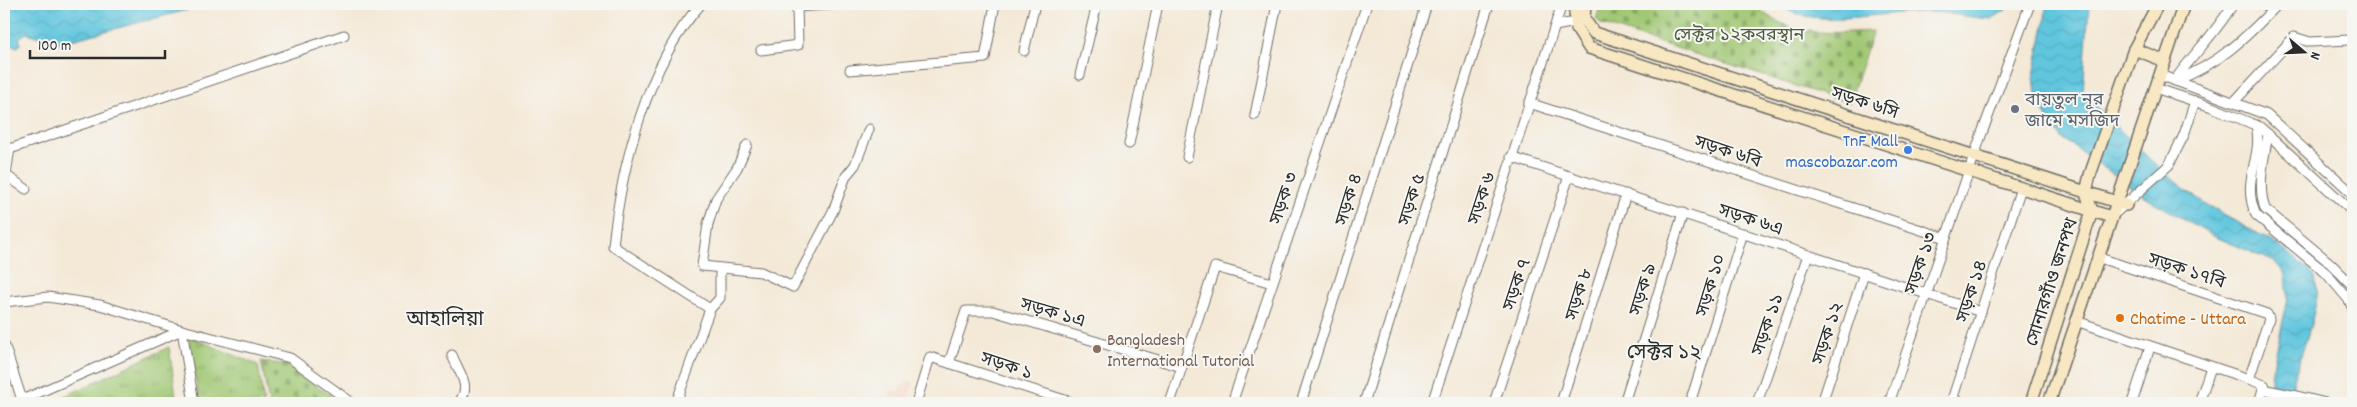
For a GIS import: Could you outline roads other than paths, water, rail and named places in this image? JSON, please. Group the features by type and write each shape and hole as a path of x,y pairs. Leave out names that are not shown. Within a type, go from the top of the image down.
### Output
{"street":[{"path":"701,4 685,21 645,100 617,200 613,246 710,309"},
{"path":"761,50 798,45 797,6 843,4"},
{"path":"850,70 985,58 995,4"},
{"path":"1024,51 1035,4"},
{"path":"1080,75 1097,4"},
{"path":"1129,144 1158,4"},
{"path":"1187,158 1218,4"},
{"path":"1255,115 1277,4"},
{"name":"সড়ক ৩","path":"1232,403 1367,4"},
{"name":"সড়ক ৪","path":"1301,403 1427,4"},
{"name":"সড়ক ৫","path":"1364,403 1489,4"},
{"name":"সড়ক ৬","path":"1432,403 1562,4"},
{"path":"1574,4 1583,28"},
{"path":"1583,28 1585,4"},
{"name":"সড়ক ১৩","path":"1889,403 1968,171 2030,4"},
{"path":"2086,192 2090,175 2134,49 2158,4"},
{"name":"সোনারগাঁও জনপথ","path":"2049,403 2111,218 2121,203 2121,188 2184,4"},
{"path":"2175,80 2190,58 2212,35 2233,4"},
{"path":"2263,4 2276,6"},
{"path":"2175,80 2199,72 2228,53 2276,6"},
{"path":"1555,26 1583,28"},
{"name":"সড়ক ৬সি","path":"1583,28 1588,48 2111,218"},
{"name":"সড়ক ৬সি","path":"1583,28 2121,203"},
{"path":"26,189 5,174 7,150 344,35"},
{"path":"2234,102 2294,37 2310,42 2349,40 2353,37"},
{"path":"2134,49 2165,61"},
{"path":"1708,86 1713,71"},
{"path":"2160,75 2267,116 2353,194"},
{"path":"2156,88 2195,101 2256,126 2268,134 2353,212"},
{"path":"2121,203 2161,175 2169,165 2184,135 2195,101"},
{"name":"সড়ক ৬বি","path":"1529,103 1946,238"},
{"path":"2256,126 2259,137 2250,183 2251,204 2256,215 2326,273 2351,305"},
{"path":"747,145 737,168 716,199 708,224 702,266 761,272 794,287 833,211 846,176 855,165 869,129"},
{"path":"2268,134 2262,174 2262,200 2265,209 2330,263 2353,287 2351,305"},
{"name":"সড়ক ৬এ","path":"1512,157 1981,312"},
{"name":"সড়ক ৭","path":"1494,403 1569,176"},
{"name":"সড়ক ১৪","path":"1952,401 2021,188"},
{"name":"সোনারগাঁও জনপথ","path":"2031,403 2092,211 2086,192"},
{"name":"সড়ক ৮","path":"1560,403 1626,194"},
{"name":"সড়ক ৯","path":"1624,403 1683,213"},
{"name":"সড়ক ১০","path":"1690,403 1743,233"},
{"name":"সড়ক ১১","path":"1757,403 1808,255"},
{"name":"সড়ক ১৭বি","path":"2097,257 2267,314 2269,319 2249,379"},
{"path":"1170,403 1215,267 1272,283"},
{"path":"676,403 710,309 720,298 720,269"},
{"name":"সড়ক ১২","path":"1822,403 1864,273"},
{"path":"4,302 48,297 91,304 290,358 352,403"},
{"name":"সড়ক ১এ","path":"949,363 966,311 993,311 1182,367"},
{"path":"2076,322 2249,379 2265,387 2297,398 2326,403"},
{"path":"4,344 7,363 23,402 182,330"},
{"path":"182,330 194,403"},
{"path":"2132,403 2150,347"},
{"path":"452,355 466,383 466,392 458,403"},
{"name":"সড়ক ১","path":"916,403 930,357 1074,403"},
{"path":"2199,403 2210,367"},
{"path":"2259,403 2265,387"},
{"path":"1952,401 1964,403"}],"water":[{"path":"4,4 210,4 60,43 26,33 19,38 21,44 18,47 12,45 4,49"},
{"path":"1779,4 2008,4 2007,9 1992,19 1934,12 1831,18 1810,17 1793,13"},
{"path":"2046,4 2089,4 2083,93 2149,158 2184,188 2202,202 2283,249 2314,276 2317,293 2315,309 2294,380 2293,403 2271,403 2271,375 2288,298 2286,275 2275,262 2211,235 2147,198 2062,138 2049,123 2036,95 2034,75 2045,20"}],"place":[{"name":"বায়তুল নূর জামে মসজিদ","path":"2015,109"},
{"name":"TnF Mall mascobazar.com","path":"1908,150"},
{"name":"Chatime - Uttara","path":"2120,318"},
{"name":"Bangladesh International Tutorial","path":"1097,349"}],"district":[{"name":"আহালিয়া","path":"445,318"},
{"name":"সেক্টর ১২","path":"1664,351"}],"park label":[{"name":"সেক্টর ১২কবরস্থান","path":"1739,34"}]}
